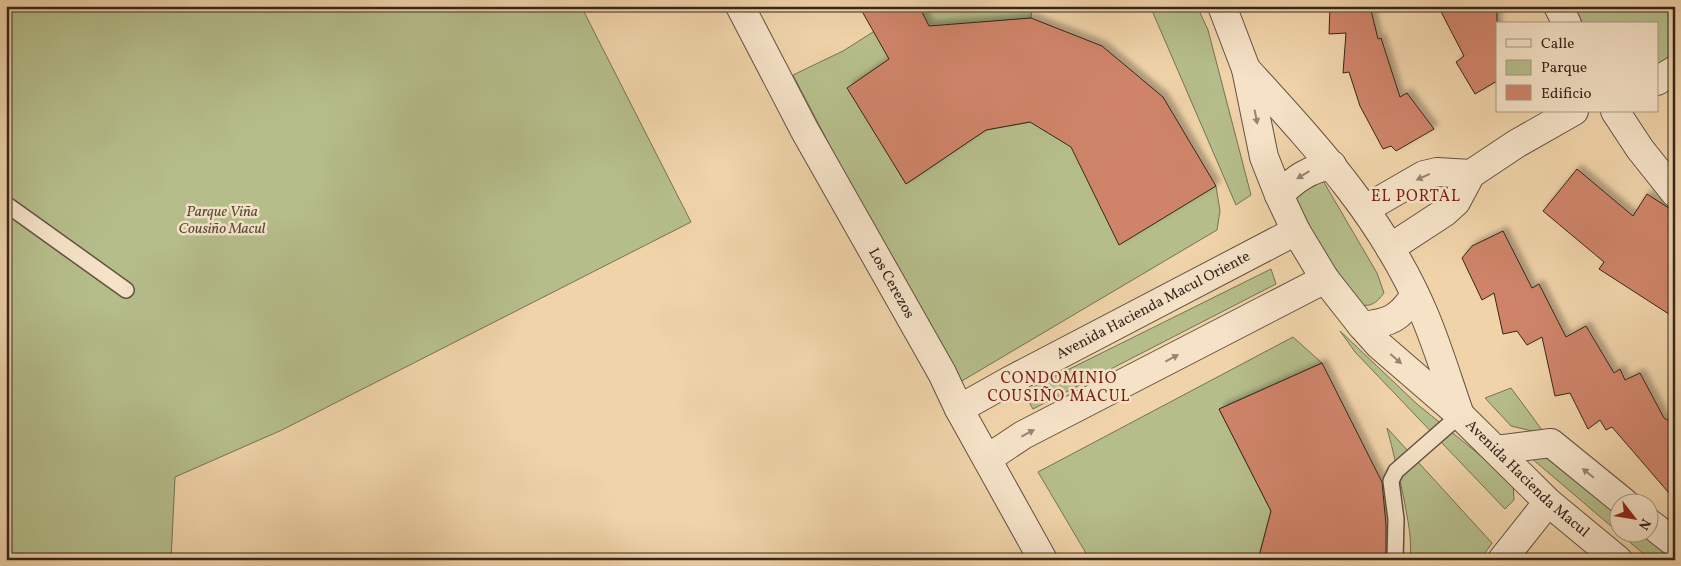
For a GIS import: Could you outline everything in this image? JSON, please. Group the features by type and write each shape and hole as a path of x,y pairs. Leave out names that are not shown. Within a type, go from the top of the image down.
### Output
{"street":[{"name":"Los Cerezos","path":"740,6 805,130 942,373 959,409 1043,560"},
{"name":"Avenida Hacienda Macul","path":"1222,6 1246,69 1264,157 1296,231 1325,278 1379,345 1460,415 1548,502 1618,560"},
{"path":"1558,6 1566,22"},
{"name":"Avenida Hacienda Macul","path":"1246,69 1332,165 1365,209 1390,248 1425,315 1460,415"},
{"path":"1658,80 1675,70"},
{"path":"1390,248 1445,212 1456,202 1471,174 1516,144 1572,112"},
{"path":"1616,112 1640,149 1675,192"},
{"path":"1279,195 1298,177 1309,171 1332,165"},
{"path":"1365,209 1424,175 1437,172 1471,174"},
{"name":"Avenida Hacienda Macul Oriente","path":"959,409 1296,231"},
{"path":"987,459 1023,435 1325,278"},
{"path":"1362,326 1379,324 1394,319 1405,310 1415,295"},
{"path":"1496,450 1551,442 1614,494"},
{"path":"1502,560 1548,502"},
{"path":"1658,530 1675,543"}],"lane":[{"path":"6,204 126,290"},
{"path":"1395,560 1396,519 1391,481 1396,471 1460,415"}],"green space":[{"name":"Parque Viña Cousiño Macul","path":"6,6 581,6 691,222 282,430 175,477 171,560 6,560"},
{"path":"884,6 1032,6 1031,18 937,26 848,88 906,184 986,130 1030,122 1216,186 1220,211 1217,230 955,385 793,75 843,51 884,25"},
{"path":"1150,6 1197,6 1208,30 1251,195 1236,205"},
{"path":"1574,6 1675,6 1675,53 1658,64 1658,22 1582,22"},
{"path":"1322,179 1377,273 1384,293 1373,304 1357,304 1291,199"},
{"path":"1271,269 1276,284 1033,409 1023,392"},
{"path":"1340,331 1417,404 1513,482 1514,500 1505,509 1355,352"},
{"path":"1293,337 1322,363 1219,409 1271,511 1258,560 1090,560 1038,472"},
{"path":"1511,388 1545,434 1511,426 1485,398"},
{"path":"1387,428 1492,543 1480,560 1410,560 1408,522 1404,499"},
{"path":"1557,447 1608,495 1608,523 1530,457"},
{"path":"1658,537 1675,543 1675,560 1651,560 1632,544 1658,544"}],"building":[{"path":"859,6 919,6 929,26 1031,18 1102,46 1163,97 1216,186 1119,245 1071,147 1030,122 986,130 906,184 847,88 889,59"},
{"path":"1330,6 1370,6 1378,39 1381,38 1400,97 1407,93 1434,129 1396,151 1391,146 1383,149 1360,106 1349,72 1343,73 1346,33 1329,34"},
{"path":"1438,6 1497,6 1496,82 1475,94 1456,62 1464,56"},
{"path":"1577,169 1633,216 1647,194 1675,212 1675,318 1599,269 1604,262 1543,211"},
{"path":"1503,231 1532,288 1539,284 1566,337 1586,326 1614,373 1620,369 1625,380 1640,373 1664,418 1675,424 1675,500 1612,427 1606,430 1600,420 1588,429 1570,393 1555,396 1542,337 1527,345 1517,331 1503,334 1494,293 1482,300 1462,258 1472,246"},
{"path":"1322,363 1382,482 1386,525 1386,555 1384,560 1258,560 1271,511 1219,409"}],"district":[{"name":"EL PORTAL","path":"1416,197"},
{"name":"CONDOMINIO COUSIÑO MACUL","path":"1059,388"}]}
